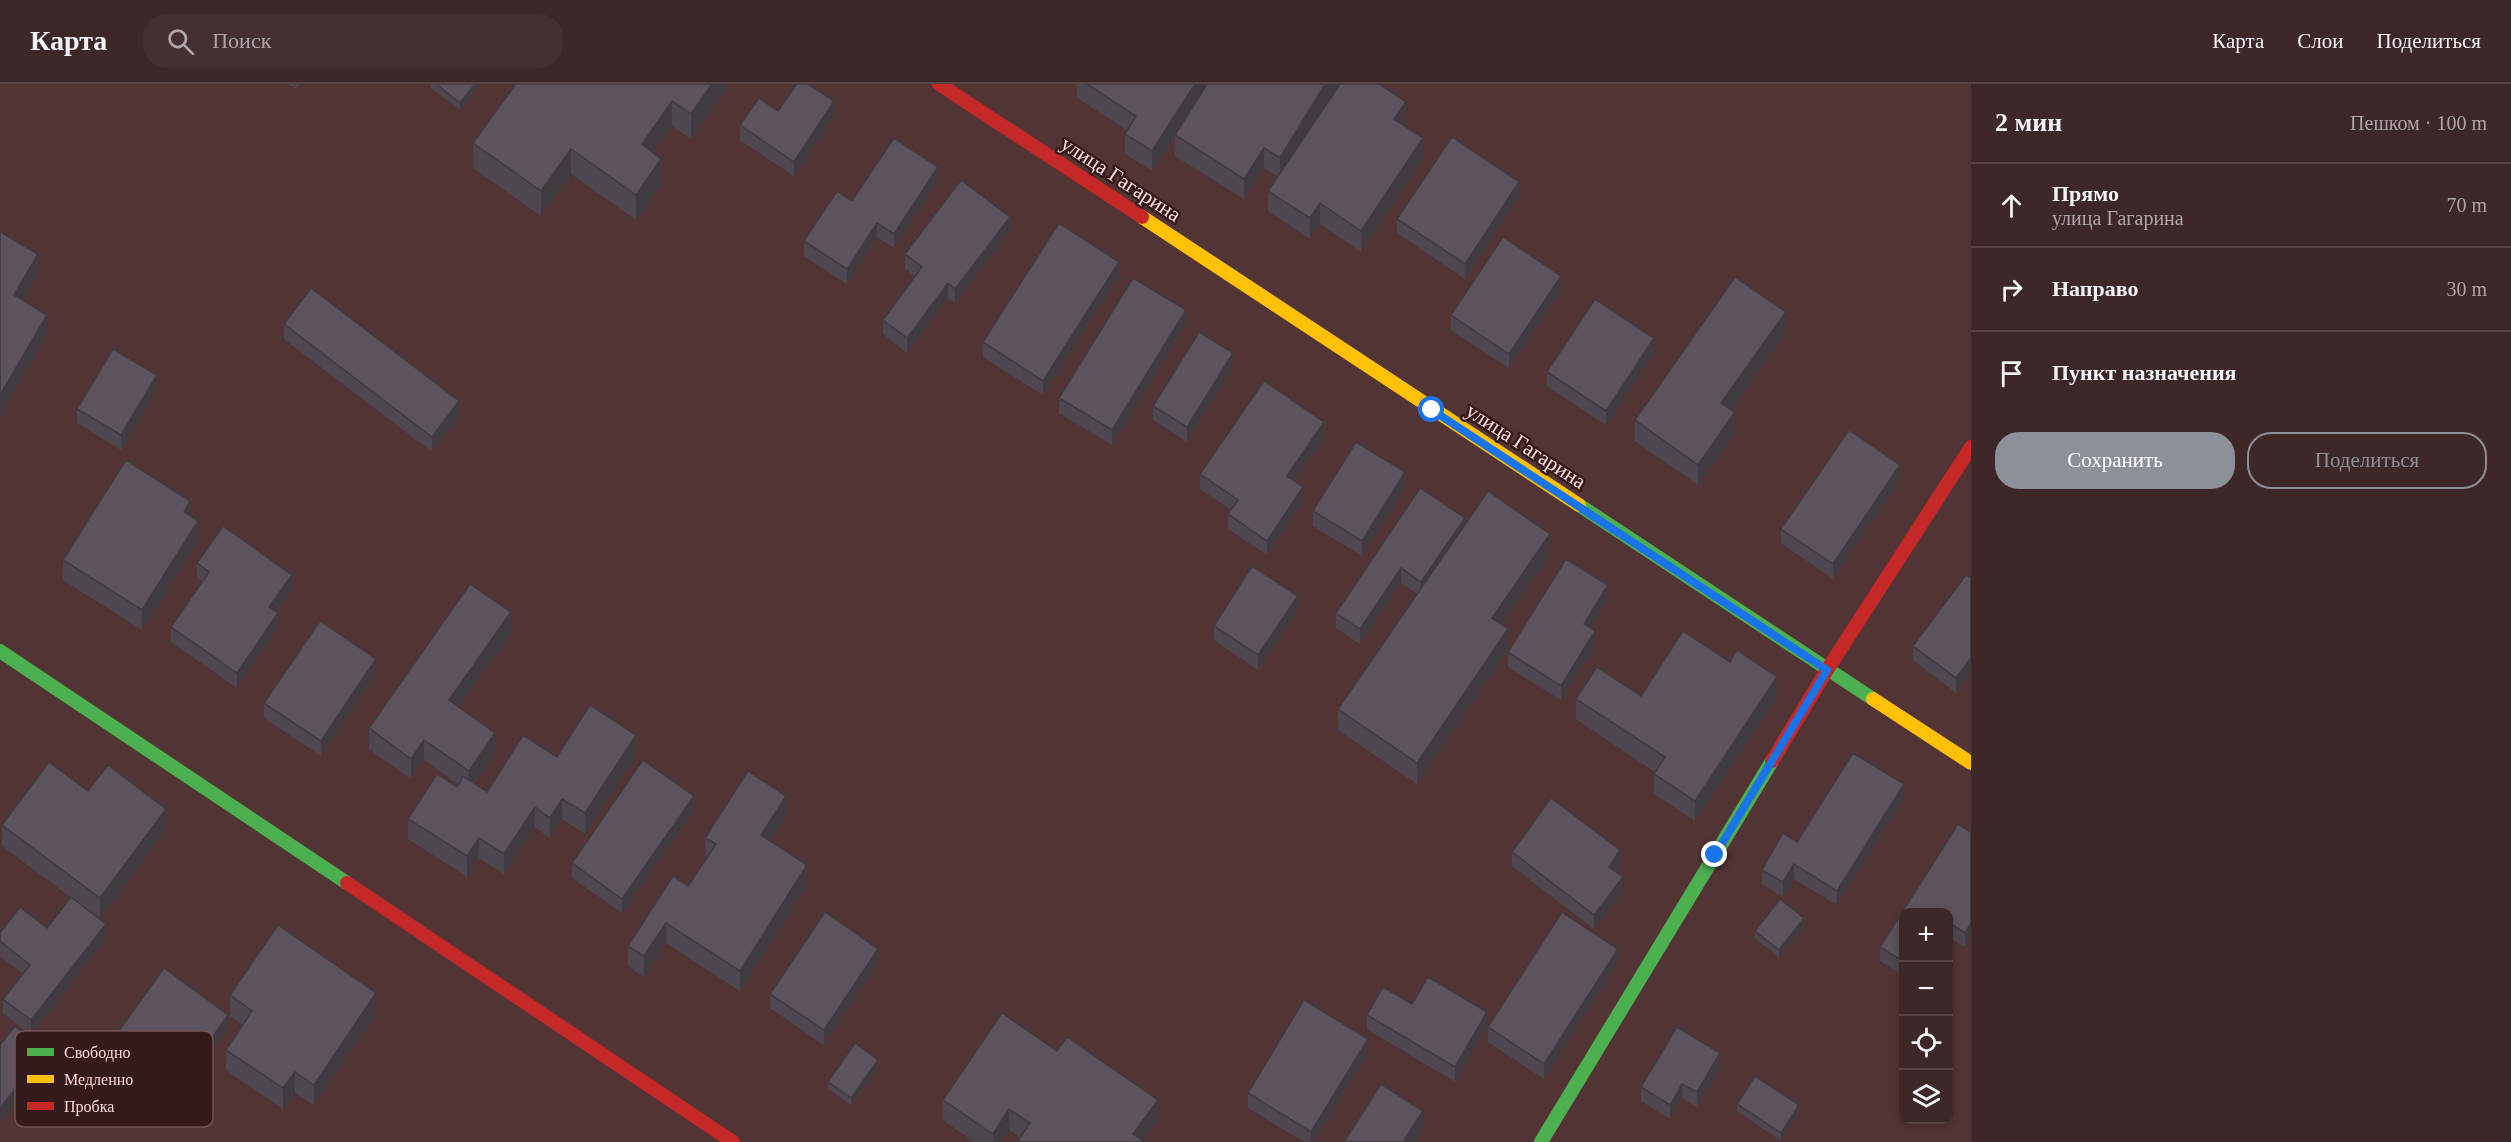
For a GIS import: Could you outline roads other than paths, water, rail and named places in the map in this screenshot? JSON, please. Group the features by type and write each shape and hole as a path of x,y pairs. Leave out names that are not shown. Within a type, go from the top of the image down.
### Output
{"street":[{"name":"улица Гагарина","path":"939,84 1971,763"},
{"path":"1541,1142 1827,670 1971,447"},
{"path":"0,651 733,1142"}]}
